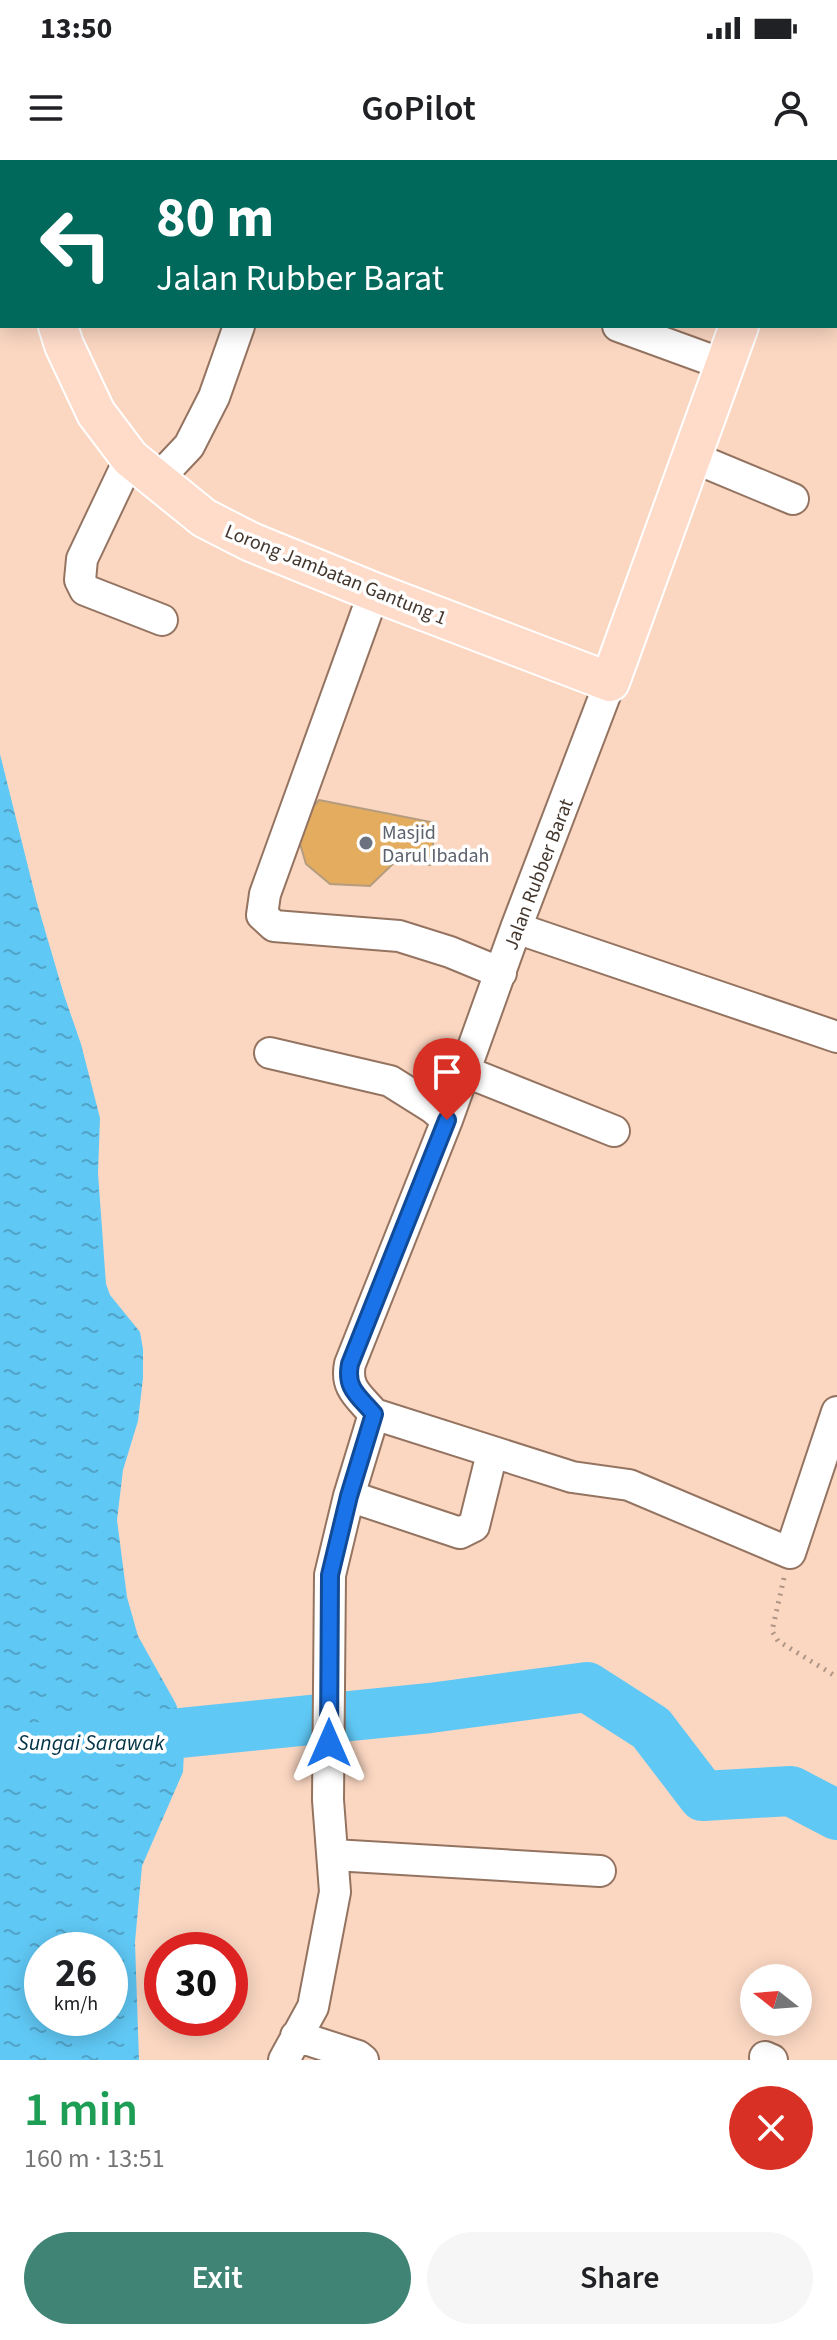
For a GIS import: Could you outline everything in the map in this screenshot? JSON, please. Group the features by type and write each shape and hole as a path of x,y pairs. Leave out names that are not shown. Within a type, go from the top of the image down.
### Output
{"main road":[{"name":"Lorong Jambatan Gantung 1","path":"59,328 96,413 143,470 204,518 251,542 374,592 610,682"},
{"name":"Jalan Rubber Barat","path":"610,682 738,328"}],"street":[{"path":"162,620 85,590 80,580 82,559 143,470 189,446 214,397 238,328"},
{"path":"623,328 725,365"},
{"path":"692,457 793,499"},
{"path":"374,592 265,894 262,915 274,926 399,936 421,941 501,973"},
{"name":"Jalan Rubber Barat","path":"374,1414 352,1388 347,1377 350,1364 447,1120 610,682"},
{"path":"516,928 837,1037"},
{"path":"270,1053 390,1081 447,1120"},
{"path":"464,1071 614,1131"},
{"path":"363,2060 358,2056 290,2048 313,2007 335,1892 328,1800 330,1575 349,1496 374,1414 572,1477 629,1485 790,1553 837,1412"},
{"path":"349,1496 460,1533 474,1526 492,1453"},
{"path":"334,1855 600,1871"}],"path":[{"path":"790,1553 772,1631 778,1641 837,1677"}],"water":[{"name":"Sungai Sarawak","path":"0,754 37,903 81,1044 100,1118 98,1173 106,1284 110,1295 140,1332 143,1349 138,1421 123,1470 117,1520 127,1597 138,1636 176,1704 185,1732 183,1772 142,1866 135,1942 139,2060 0,2060"}],"building":[{"name":"Masjid Darul Ibadah","path":"319,800 436,823 430,865 399,858 370,886 330,884 306,864 295,827"}],"waterway":[{"path":"0,1751 430,1708 587,1687 651,1728 703,1796 791,1791 837,1815"}],"place":[{"name":"Masjid Darul Ibadah","path":"366,843"}],"route":[{"path":"329,1743 330,1575 349,1496 374,1414 352,1388 347,1377 400,1234 447,1120"}]}
